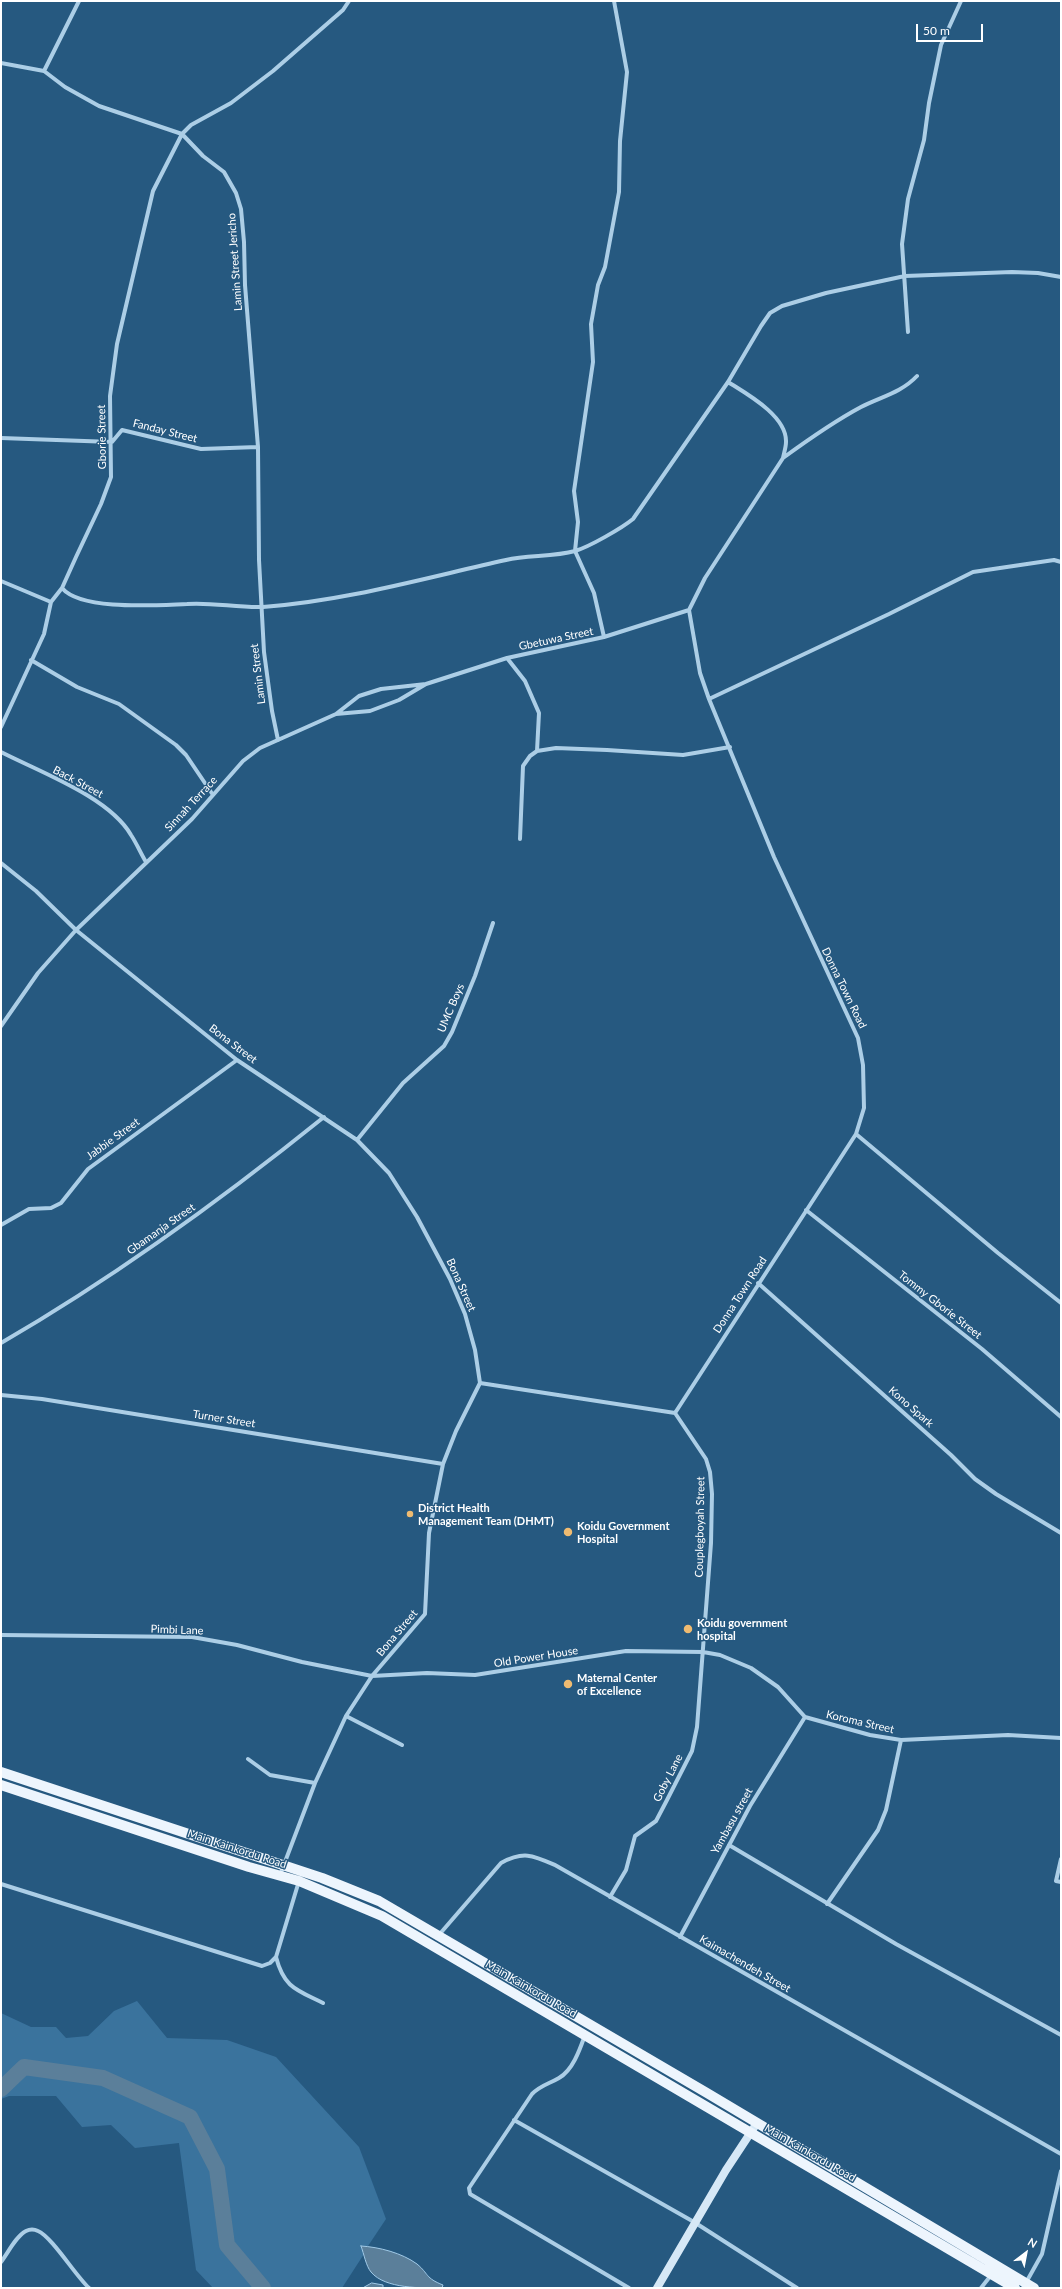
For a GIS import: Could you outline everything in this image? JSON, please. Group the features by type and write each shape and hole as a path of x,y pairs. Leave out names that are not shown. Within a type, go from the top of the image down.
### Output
{"main road":[{"name":"Main Kainkordu Road","path":"1,1772 283,1865 360,1893 516,1981 757,2123 916,2223 1015,2288"},
{"name":"Main Kainkordu Road","path":"1,1785 299,1881 364,1908 511,1990 751,2132 916,2223"},
{"path":"62,1804 66,1794"},
{"path":"511,1990 516,1981"},
{"path":"640,2066 645,2056"},
{"path":"674,2087 680,2077"},
{"path":"657,2288 694,2222 757,2123"},
{"path":"916,2223 1028,2286"}],"street":[{"path":"44,71 79,1"},
{"path":"182,134 191,125 230,103 273,71 343,10 349,1"},
{"path":"604,637 594,593 575,551 578,522 574,491 593,362 591,324 598,285 605,267 619,192 620,142 627,72 614,1"},
{"path":"908,332 902,244 908,199 924,140 929,103 941,45 961,1"},
{"name":"Lamin Street Jericho","path":"1,62 44,71 65,87 99,106 182,134 203,156 224,172 236,193 241,208 250,362 258,447 261,607"},
{"name":"Gborie Street","path":"1,726 44,634 51,602 62,588 101,504 111,477 112,442 110,396 117,344 153,191 182,134"},
{"path":"62,588 68,595 93,602 121,605 194,603 261,607 312,602 429,579 507,560 575,551 625,526 633,519 728,382 761,326 770,314 782,306 826,293 905,276 1012,272 1038,273 1061,277"},
{"path":"689,610 705,578 783,458 824,427 901,389 917,376"},
{"path":"728,382 753,398 778,419 783,428 786,442 783,458"},
{"name":"Fanday Street","path":"112,442 122,430 200,449 258,447"},
{"path":"1,438 112,442"},
{"path":"709,699 889,614 973,572 1054,560 1061,562"},
{"path":"1,581 51,602"},
{"name":"Lamin Street","path":"261,607 267,681 278,740"},
{"name":"Gbetuwa Street","path":"426,684 507,658 604,637 689,610"},
{"name":"Donna Town Road","path":"675,1413 856,1134 864,1108 863,1071 858,1038 774,857 709,699 700,673 689,610"},
{"path":"507,658 525,681 539,713 537,751"},
{"path":"32,660 77,687 119,704 176,745 186,755 213,795"},
{"name":"Sinnah Terrace","path":"336,714 370,711 399,700 426,684"},
{"name":"Sinnah Terrace","path":"1,1026 38,973 76,930 192,818 243,761 260,748 336,714 353,700 367,692 426,684"},
{"path":"520,839 523,766 530,756 537,751 556,748 683,755 730,747"},
{"name":"Back Street","path":"1,752 90,797 107,808 131,835 146,862"},
{"name":"Bona Street","path":"1,863 36,891 76,930 237,1060 357,1140 389,1173 417,1217 450,1279 465,1314 475,1350 480,1383 456,1431 443,1464 429,1533 425,1614 372,1676 346,1716 315,1783 280,1876"},
{"name":"UMC Boys","path":"357,1140 403,1083 444,1046 452,1032 475,976 493,923"},
{"name":"Jabbie Street","path":"1,1225 29,1209 51,1208 61,1203 88,1169 237,1060"},
{"name":"Gbamanja Street","path":"1,1343 45,1318 152,1247 243,1182 324,1117"},
{"path":"856,1134 998,1253 1061,1303"},
{"name":"Tommy Gborie Street","path":"806,1210 982,1349 1061,1418"},
{"name":"Kono Spark","path":"758,1283 951,1455 975,1479 996,1494 1061,1533"},
{"path":"480,1383 675,1413"},
{"name":"Turner Street","path":"1,1396 42,1399 443,1464"},
{"name":"Couplegboyah Street","path":"675,1413 706,1459 710,1472 712,1494 711,1543 703,1652"},
{"name":"Pimbi Lane","path":"1,1635 192,1637 237,1645 302,1662 372,1676"},
{"name":"Old Power House","path":"372,1676 427,1673 474,1675 626,1651 703,1652"},
{"path":"703,1652 720,1655 751,1668 778,1687 805,1717"},
{"name":"Goby Lane","path":"610,1897 626,1870 635,1836 656,1821 692,1751 697,1727 703,1652"},
{"path":"346,1716 402,1745"},
{"name":"Koroma Street","path":"805,1717 870,1735 901,1740 1008,1735 1061,1738"},
{"name":"Yambasu street","path":"680,1937 750,1806 805,1717"},
{"path":"827,1904 878,1830 886,1810 901,1740"},
{"path":"248,1759 270,1775 315,1783"},
{"path":"729,1845 827,1904 1061,2035"},
{"name":"Kaimachendeh Street","path":"434,1946 438,1936 501,1863 514,1856 522,1854 537,1857 1061,2154"},
{"path":"1061,1859 1056,1881 1061,1882"},
{"path":"1,1884 262,1966 270,1963 276,1957 299,1881"},
{"path":"276,1957 280,1974 288,1983 323,2002"},
{"path":"585,2034 568,2070 560,2078 539,2086 514,2120 469,2188 470,2194 629,2288"},
{"path":"514,2120 694,2222 797,2288"},
{"path":"1028,2286 1042,2254 1061,2171"},
{"path":"1,2262 25,2232 33,2229 40,2231 89,2288"},
{"path":"982,2288 992,2274"}],"shaded area":[{"path":"137,2001 167,2038 227,2040 276,2057 359,2147 386,2219 368,2246 361,2246 364,2254 342,2288 213,2288 196,2270 179,2143 135,2148 111,2125 82,2127 56,2096 9,2096 1,2099 1,2013 31,2027 56,2027 66,2038 88,2036 114,2011"},
{"path":"361,2246 383,2249 411,2260 421,2267 433,2280 443,2285 442,2288 394,2285 377,2278 371,2272 366,2263"},
{"path":"372,2283 383,2285 383,2288 363,2288"}],"waterway":[{"path":"1,2089 24,2067 103,2078 190,2117 217,2169 227,2245 263,2288"}],"place":[{"name":"District Health Management Team (DHMT)","path":"410,1514"},
{"name":"Koidu Government Hospital","path":"568,1532"},
{"name":"Koidu government hospital","path":"688,1629"},
{"name":"Maternal Center of Excellence","path":"568,1684"}]}
